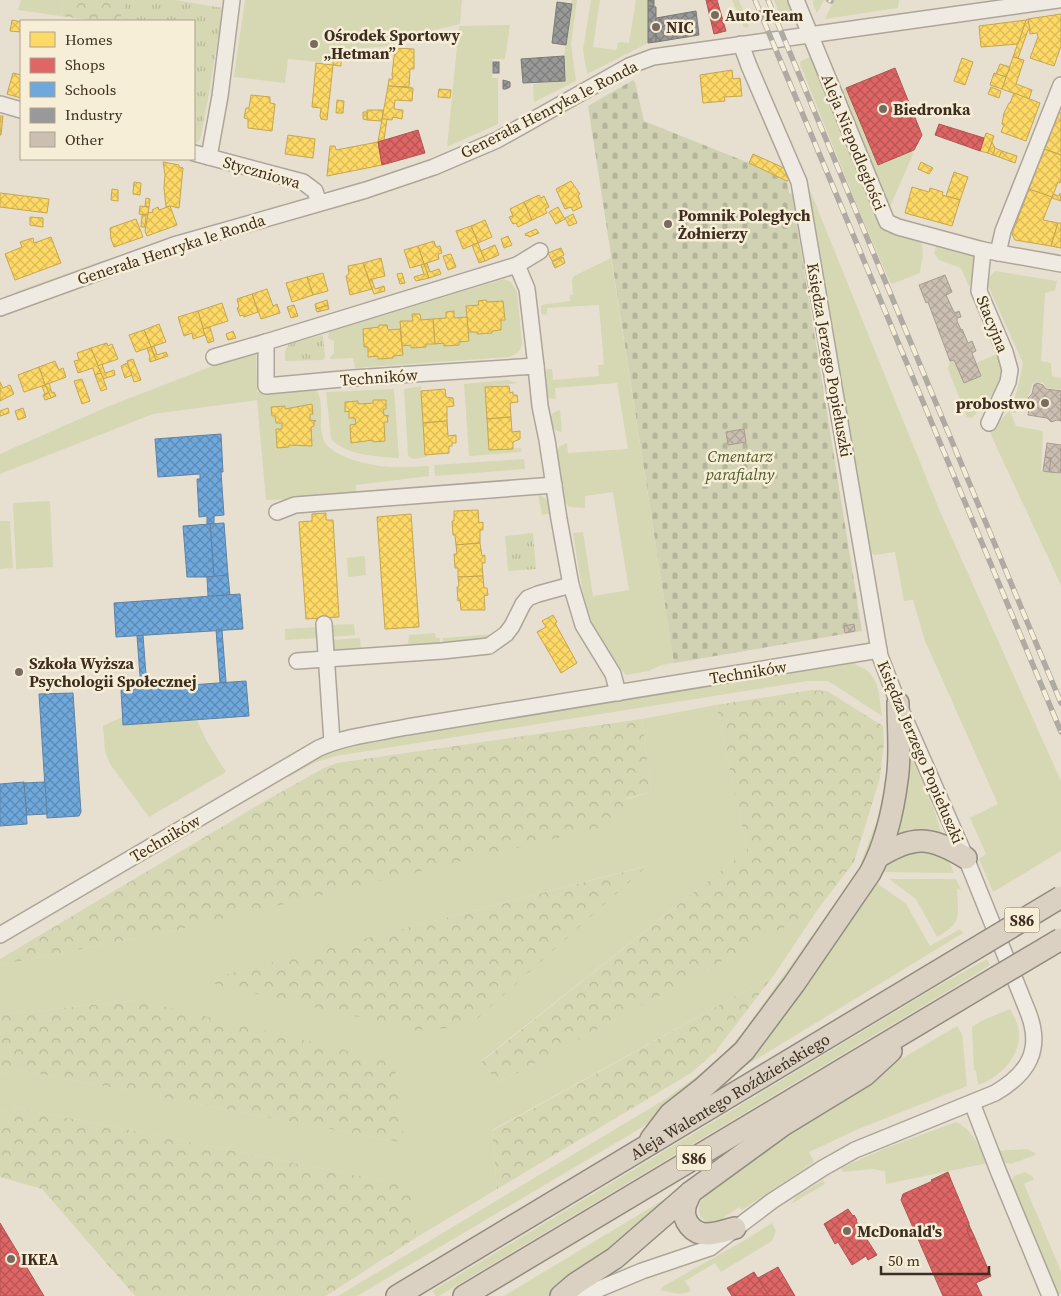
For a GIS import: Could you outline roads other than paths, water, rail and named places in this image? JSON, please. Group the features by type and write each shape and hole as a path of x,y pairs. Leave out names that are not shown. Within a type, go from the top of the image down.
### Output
{"highway":[{"path":"643,1149 670,1114 703,1088 744,1051 847,908 878,857 890,817 898,779 898,703"},
{"path":"878,857 896,846 913,841 931,842 947,846 966,858"},
{"name":"Aleja Walentego Roździeńskiego","path":"397,1296 1061,896"},
{"name":"Aleja Walentego Roździeńskiego","path":"464,1296 1061,939"},
{"path":"561,1296 575,1284 615,1258 691,1192 783,1124 865,1075 925,1020"},
{"path":"691,1192 685,1205 684,1214 687,1222 696,1232 706,1234 735,1228"}],"street":[{"path":"201,155 220,96 232,0"},
{"name":"Aleja Niepodległości","path":"796,0 887,222 898,227 990,251 1061,264"},
{"name":"Generała Henryka le Ronda","path":"0,308 174,245 398,180 486,145 539,118 629,66 662,55 1058,0"},
{"name":"Księdza Jerzego Popiełuszki","path":"735,1228 823,1168 855,1150 972,1104 995,1093 1025,1070 1032,1056 1034,1037 1031,1019 966,858 898,703 879,650 799,182 749,66 742,44"},
{"name":"Stacyjna","path":"989,423 1008,382 1010,370 1005,352 979,291 990,251 1003,231 1061,85"},
{"path":"0,104 20,110"},
{"name":"Styczniowa","path":"201,155 303,182 315,190 319,203"},
{"path":"214,357 517,265 540,252"},
{"path":"517,265 527,289 540,406 572,585 583,625 613,674 618,693"},
{"name":"Techników","path":"266,342 266,386 353,378 536,366"},
{"path":"277,512 295,505 554,485"},
{"path":"297,661 488,646 506,634 512,626 522,604 528,598 572,585"},
{"path":"324,624 332,742"},
{"name":"Techników","path":"0,935 332,742 407,727 879,650"},
{"path":"972,1104 998,1174 1050,1296"},
{"path":"582,1296 642,1271 710,1248 735,1228"}],"railway":[{"path":"755,0 1061,732"},
{"path":"768,0 1061,703"}],"place":[{"name":"Auto Team","path":"715,15"},
{"name":"NIC","path":"656,27"},
{"name":"Ośrodek Sportowy „Hetman”","path":"314,44"},
{"name":"Biedronka","path":"883,109"},
{"name":"Pomnik Poległych Żołnierzy","path":"668,224"},
{"name":"probostwo","path":"1045,403"},
{"name":"Szkoła Wyższa Psychologii Społecznej","path":"19,672"},
{"name":"McDonald's","path":"847,1231"},
{"name":"IKEA","path":"11,1259"}],"park label":[{"name":"Cmentarz parafialny","path":"740,465"}]}
